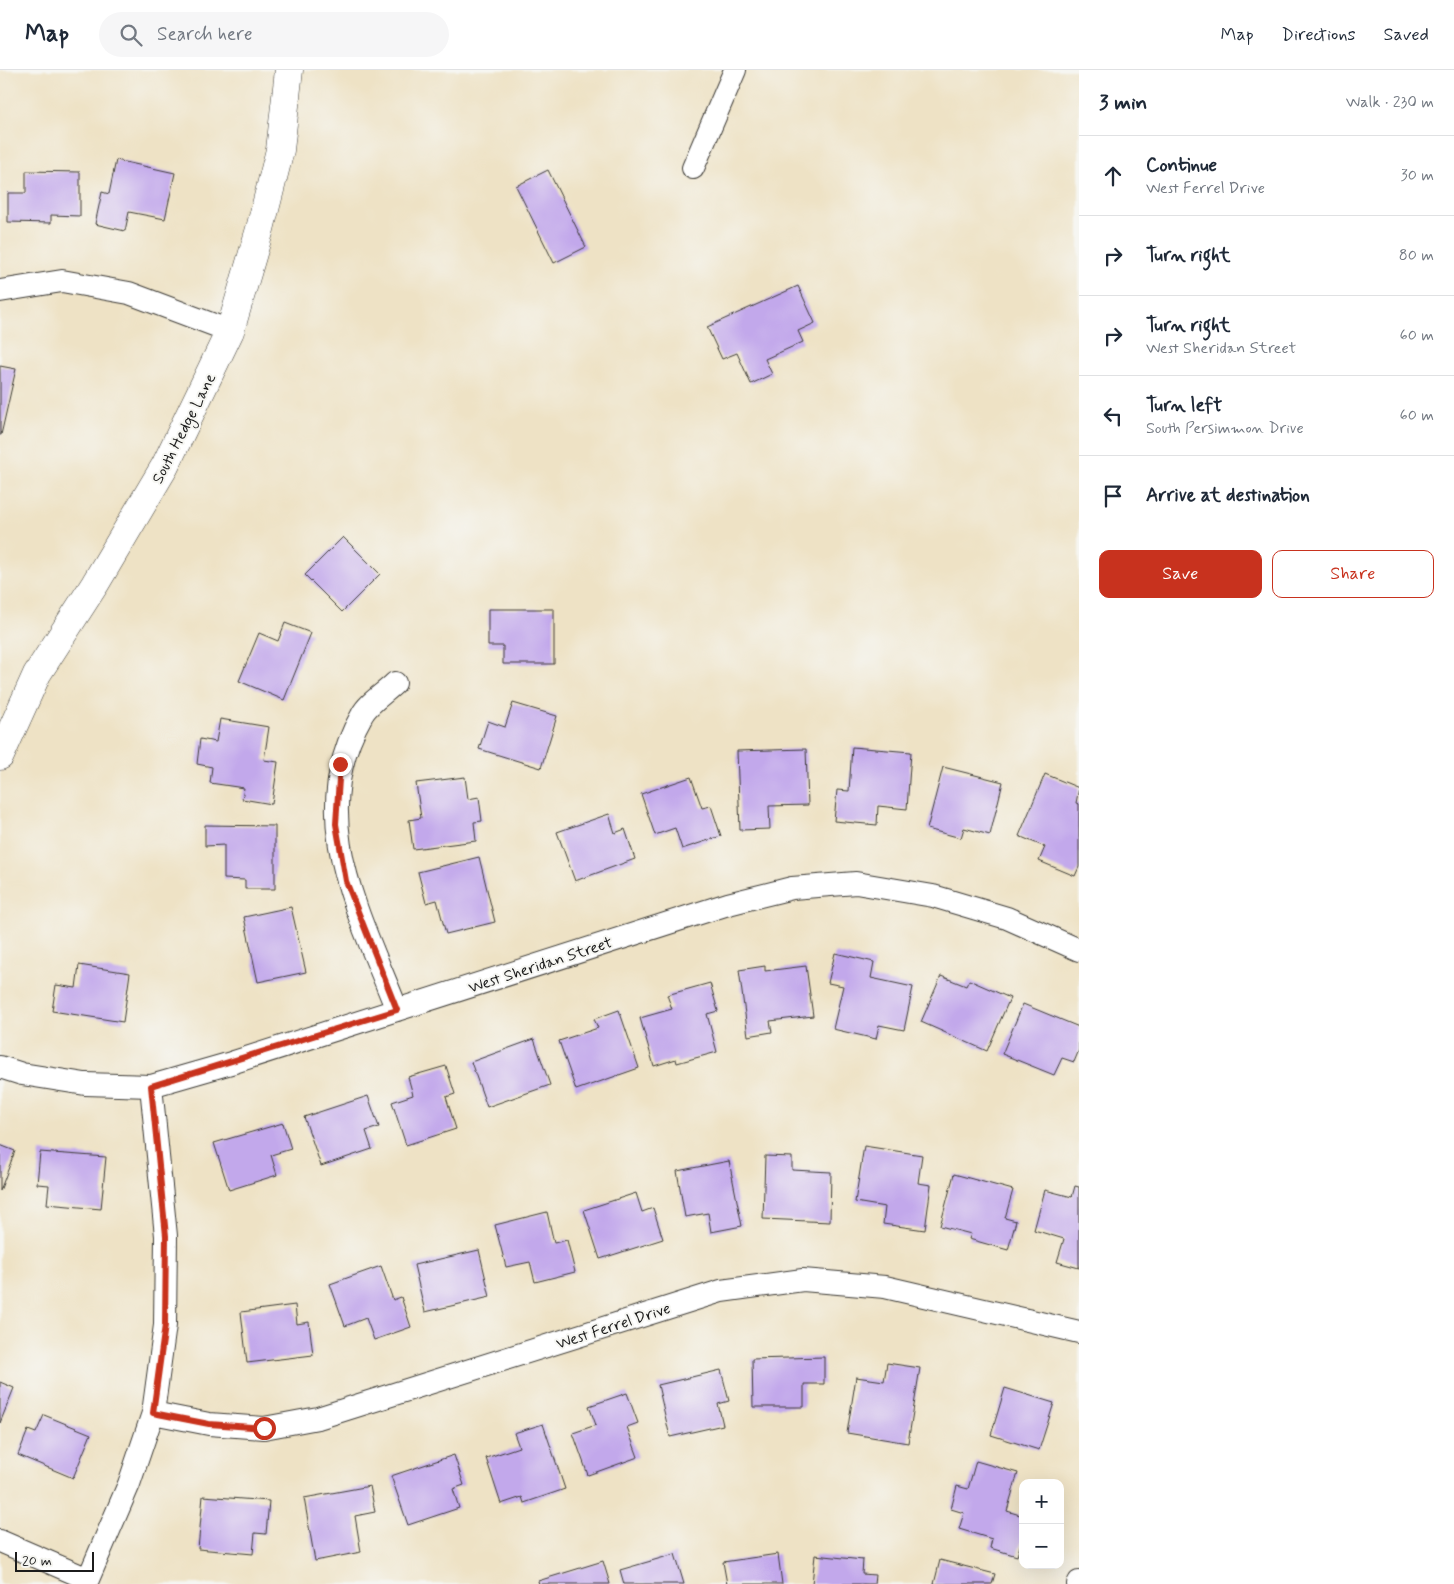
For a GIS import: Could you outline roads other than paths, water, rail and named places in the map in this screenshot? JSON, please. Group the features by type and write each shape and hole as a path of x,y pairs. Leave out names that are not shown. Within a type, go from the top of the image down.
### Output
{"street":[{"name":"South Hedge Lane","path":"0,756 37,674 95,584 165,466 230,331 260,229 280,150 289,70"},
{"path":"693,168 735,70"},
{"path":"0,291 62,281 120,292 230,331"},
{"path":"395,684 362,713 340,764 336,824 346,881 397,1010"},
{"name":"West Sheridan Street","path":"0,1067 22,1074 85,1084 151,1086 397,1010 728,904 792,888 856,884 933,896 1006,918 1079,950"},
{"path":"0,1541 87,1581 129,1484 153,1413 165,1325 166,1236 151,1086"},
{"name":"West Ferrel Drive","path":"153,1413 209,1424 264,1428 318,1418 720,1291 803,1280 885,1287 1079,1332"}]}
